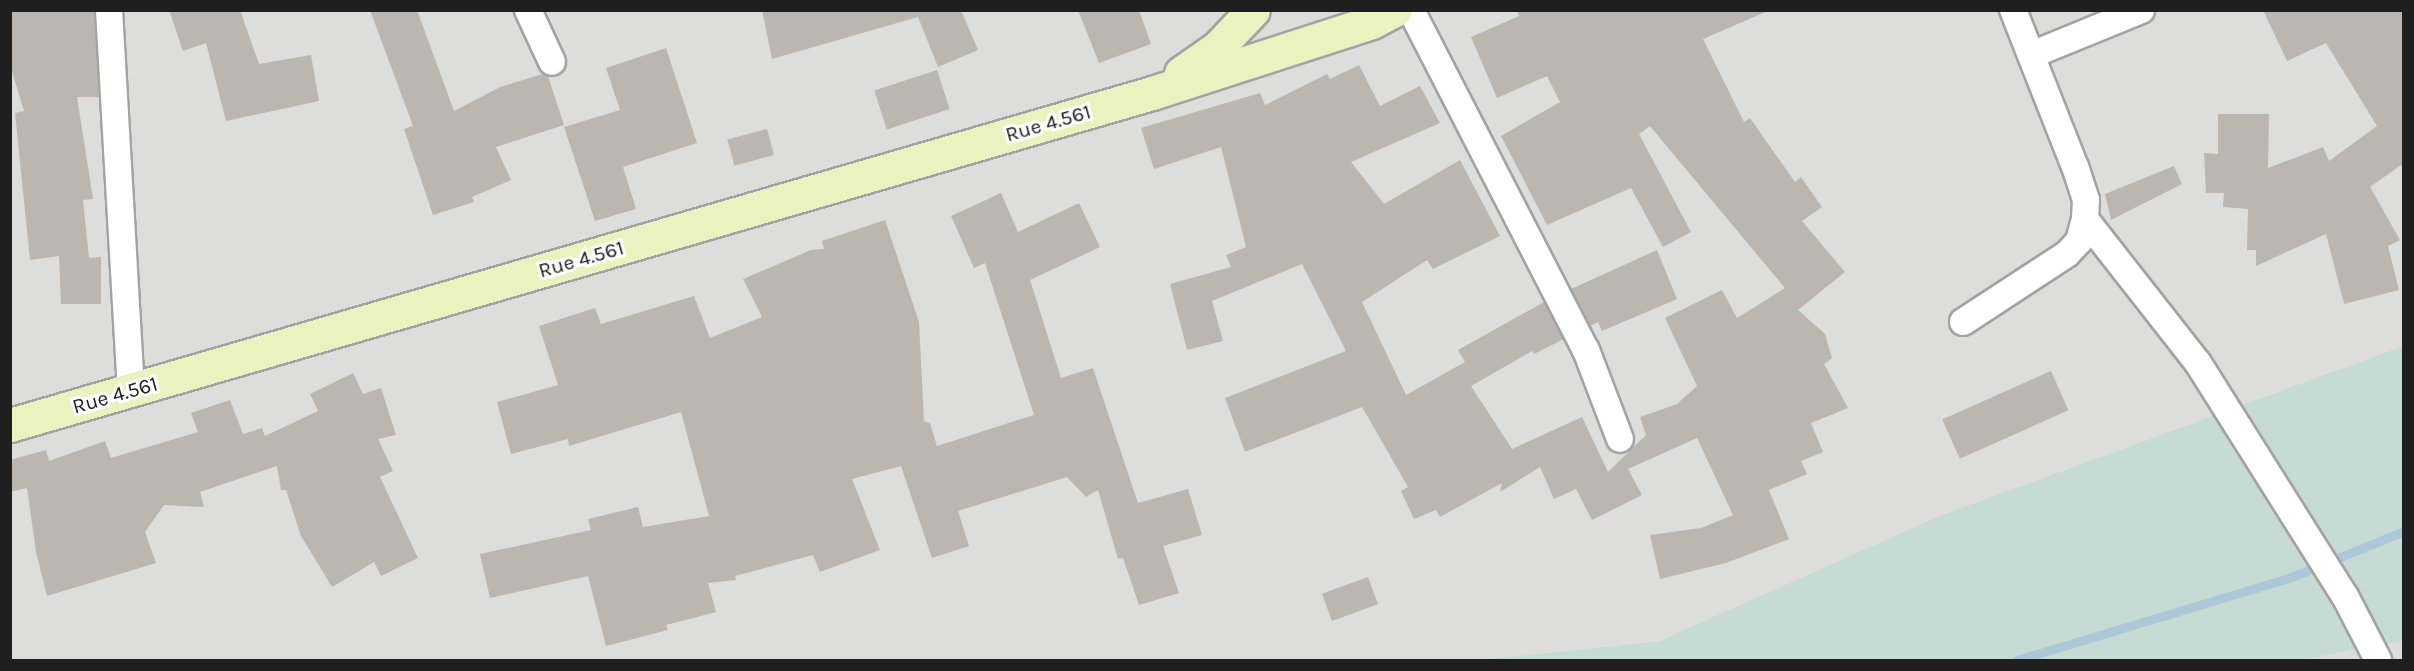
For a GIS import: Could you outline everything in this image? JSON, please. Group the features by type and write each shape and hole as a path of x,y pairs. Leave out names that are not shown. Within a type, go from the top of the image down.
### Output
{"main road":[{"name":"Rue 4.561","path":"1152,93 1217,48 1252,10"},
{"name":"Rue 4.561","path":"10,425 1152,93 1372,22 1395,10"}],"street":[{"path":"109,10 132,390"},
{"path":"528,10 552,62"},
{"path":"1411,10 1586,350 1620,439"},
{"path":"1963,322 2067,254 2079,241 2085,219 2086,200 2075,167 2013,10"},
{"path":"2031,55 2141,10"},
{"path":"2085,219 2198,363 2345,596 2378,660"}],"shaded area":[{"path":"10,11 2403,11 2403,346 1939,516 1659,641 1478,660 11,660"},
{"path":"2403,346 2403,641 2301,660 1478,660 1659,641 1939,516"},
{"path":"2403,641 2403,660 2301,660"}],"building":[{"path":"10,10 94,10 99,97 77,97 93,199 83,200 89,258 101,257 101,304 61,304 59,256 30,260 15,113 24,111 10,65"},
{"path":"169,10 240,10 259,64 311,55 319,101 226,121 206,43 183,51"},
{"path":"370,10 417,10 454,111 500,87 543,74 548,76 564,125 496,147 511,180 472,197 474,202 433,215 404,129 413,126"},
{"path":"762,10 961,10 978,50 938,67 918,17 772,59"},
{"path":"1078,10 1139,10 1151,44 1099,63"},
{"path":"1517,10 1770,10 1703,39 1744,122 1750,118 1795,182 1801,177 1822,207 1802,221 1845,272 1798,310 1825,334 1832,358 1824,364 1848,408 1811,423 1823,452 1801,461 1807,474 1769,490 1789,539 1726,563 1660,579 1650,535 1701,528 1733,515 1697,438 1628,469 1642,495 1592,520 1576,489 1554,499 1540,467 1500,492 1502,483 1440,517 1436,510 1414,519 1401,491 1408,487 1362,407 1245,452 1225,398 1346,351 1302,264 1212,301 1223,341 1187,350 1170,284 1231,267 1226,255 1246,247 1221,147 1154,169 1141,128 1260,93 1265,105 1327,74 1330,79 1359,65 1380,106 1420,86 1440,123 1351,162 1384,204 1460,160 1500,236 1433,269 1427,260 1362,302 1406,395 1465,362 1458,350 1544,302 1564,339 1534,354 1532,351 1471,386 1512,449 1582,417 1608,472 1646,435 1640,417 1677,404 1697,386 1665,318 1722,290 1737,318 1785,288 1650,126 1639,134 1691,232 1663,247 1631,188 1547,225 1501,136 1560,102 1547,76 1497,98 1471,37 1519,16"},
{"path":"2263,10 2403,10 2403,169 2401,165 2370,187 2400,240 2388,246 2399,290 2344,304 2326,234 2256,266 2256,250 2247,250 2248,209 2223,207 2224,193 2206,193 2204,153 2218,154 2218,114 2269,114 2268,168 2323,147 2329,161 2377,126 2326,43 2287,61"},
{"path":"666,48 697,143 623,167 636,209 595,221 564,127 620,110 606,68"},
{"path":"937,70 950,109 887,129 874,90"},
{"path":"767,129 774,155 734,166 727,140"},
{"path":"2174,166 2182,184 2111,220 2105,194"},
{"path":"1001,193 1018,232 1079,203 1100,247 1030,280 1061,378 1093,368 1138,503 1188,489 1202,535 1163,546 1179,593 1139,605 1123,558 1118,559 1098,490 1086,497 1067,477 958,511 969,546 932,558 901,466 852,479 880,550 820,572 813,555 735,576 736,580 708,583 716,612 666,625 668,630 606,646 588,576 490,598 480,554 591,530 588,519 638,507 643,527 709,516 681,412 569,446 568,439 511,454 497,402 558,385 539,326 595,308 601,324 694,296 710,338 762,317 743,279 811,250 824,249 822,241 885,220 919,322 924,421 930,423 937,446 1034,415 985,263 974,268 951,216"},
{"path":"1657,250 1677,299 1602,331 1598,322 1590,326 1571,289"},
{"path":"2051,371 2068,410 1960,459 1942,419"},
{"path":"353,373 363,394 381,388 396,435 378,439 393,471 380,477 418,558 381,576 374,562 332,587 301,536 286,490 281,490 277,466 200,492 204,507 164,505 145,532 156,563 47,596 36,552 27,488 10,492 10,460 46,450 49,461 105,441 111,458 198,432 191,413 230,400 243,434 262,428 265,436 318,411 310,394"},
{"path":"1368,577 1378,604 1332,621 1322,594"}],"waterway":[{"path":"2017,660 2289,578 2404,531"}]}
